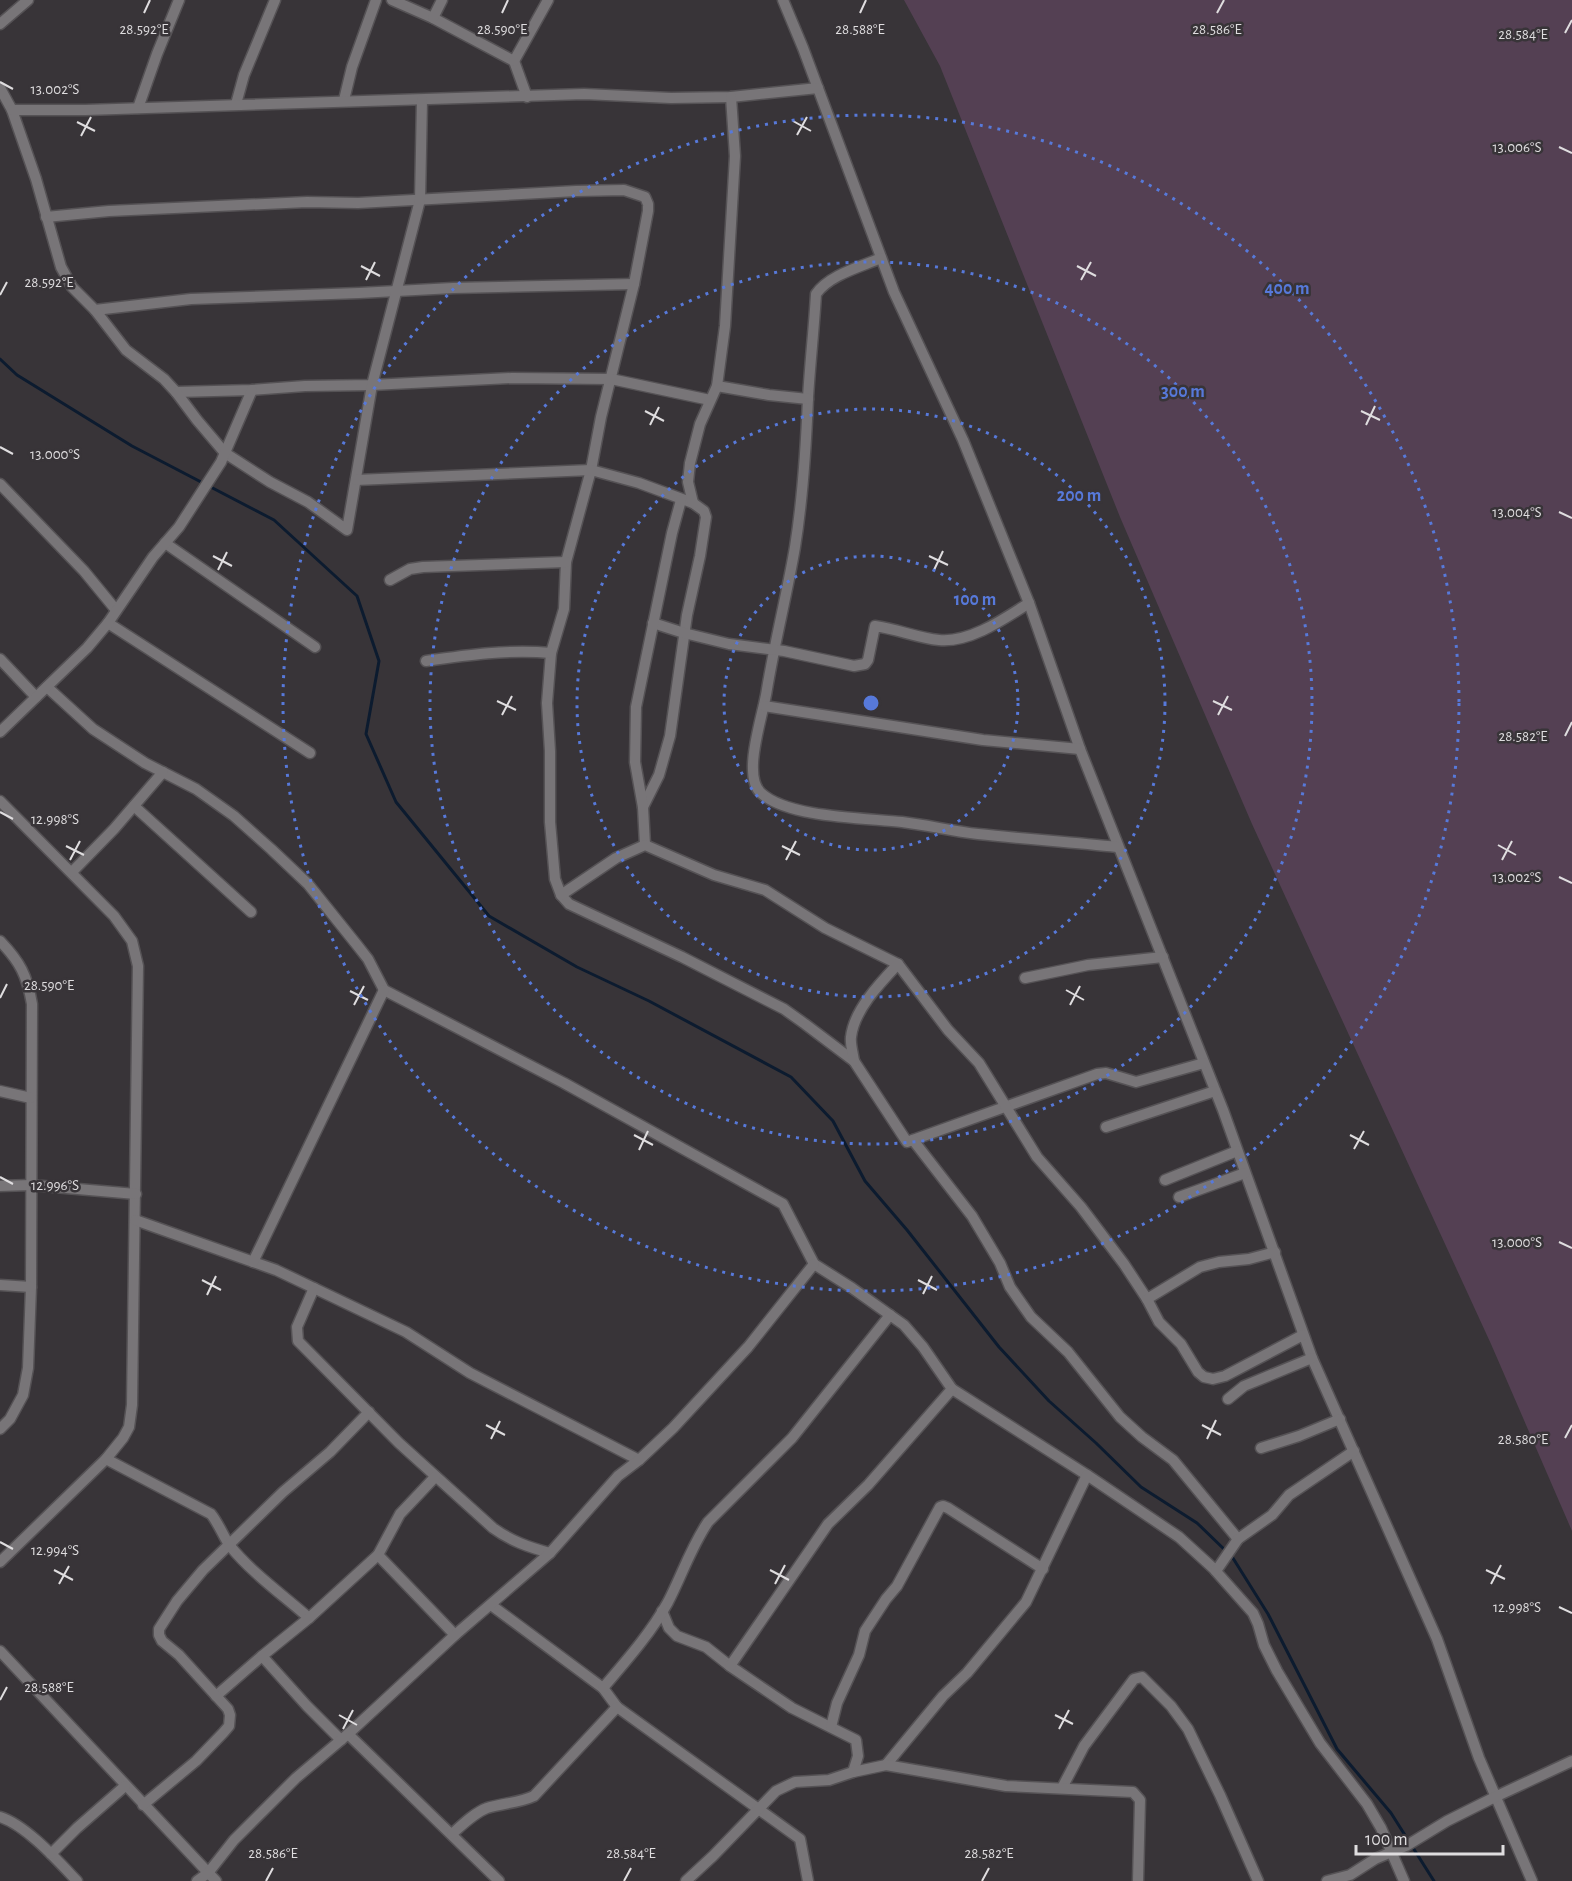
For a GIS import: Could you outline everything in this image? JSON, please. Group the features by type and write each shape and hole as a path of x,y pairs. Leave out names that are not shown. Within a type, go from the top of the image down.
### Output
{"street":[{"path":"0,24 28,0"},
{"path":"138,108 179,0"},
{"path":"236,104 244,75 275,0"},
{"path":"344,100 352,67 376,0"},
{"path":"392,0 433,18 514,61 527,97"},
{"path":"433,18 442,0"},
{"path":"514,61 548,0"},
{"path":"783,0 894,292 963,440 1029,603 1080,749 1215,1091 1312,1358 1437,1639 1479,1758 1532,1881"},
{"path":"0,88 12,110 36,180 61,267 72,287 95,310 126,350 164,379 176,392 225,453 270,482 308,502 347,530 372,385 420,200 422,100"},
{"path":"12,110 584,94 671,98 731,97 818,88"},
{"path":"645,845 643,807 635,762 636,707 672,533 687,502 694,443 717,386 725,326 734,178 735,156 731,97"},
{"path":"46,217 109,211 308,202 358,203 474,195 624,190 645,198 648,211 634,284 591,470 566,562 564,609 551,653 547,681 550,822 555,879 561,895 569,904 587,914 642,936 784,1009 854,1061 907,1142 1097,1074 1106,1073 1136,1082 1204,1063"},
{"path":"881,258 821,286 816,294 806,458 795,547 785,606 758,729 753,775 755,786 759,792 776,802 828,815 868,821 899,822 975,834 1117,847"},
{"path":"95,310 191,299 453,288 634,284"},
{"path":"176,392 512,378 611,379 710,400"},
{"path":"717,386 808,399"},
{"path":"0,732 87,648 108,624 142,571 188,515 221,462 252,390"},
{"path":"356,480 591,470 639,483 701,508 706,517 684,633 670,736 659,775 643,807"},
{"path":"0,483 84,572 116,610"},
{"path":"165,543 315,647"},
{"path":"390,580 410,569 423,567 566,562"},
{"path":"653,622 684,633 729,644 784,651 854,666 861,665 868,660 875,626 895,628 938,640 956,640 971,636 1029,603"},
{"path":"108,624 310,753"},
{"path":"426,661 498,653 532,651 551,653"},
{"path":"0,659 36,697"},
{"path":"47,687 93,729 127,752 196,789 234,816 308,884 368,959 384,990 564,1083 783,1204 814,1264 904,1326 923,1347 952,1389 1087,1474 1179,1537 1216,1571 1252,1613 1264,1645 1300,1711 1320,1743 1367,1804 1404,1881"},
{"path":"764,706 983,740 1080,749"},
{"path":"72,872 163,772"},
{"path":"0,801 114,916 132,941 138,966 132,1405 129,1427 106,1459 0,1562"},
{"path":"134,806 251,912"},
{"path":"561,895 616,858 645,845 714,875 765,890 825,928 898,964 948,1030 979,1063 1036,1157 1081,1207 1124,1264 1159,1322 1181,1344 1198,1372 1213,1379 1225,1376 1303,1335"},
{"path":"0,941 22,969 30,990 32,1004 32,1287 28,1368 23,1395 10,1419 0,1429"},
{"path":"1025,978 1088,965 1163,957"},
{"path":"854,1061 851,1037 859,1015 867,1000 898,964"},
{"path":"253,1262 384,990"},
{"path":"0,1090 31,1098"},
{"path":"1106,1127 1215,1091"},
{"path":"913,1140 972,1216 1000,1263 1010,1287 1031,1317 1068,1352 1119,1417 1173,1460 1238,1539"},
{"path":"1165,1180 1237,1151"},
{"path":"1179,1197 1245,1173"},
{"path":"0,1186 31,1185 136,1194"},
{"path":"135,1220 276,1270 314,1288 406,1332 470,1374 639,1460"},
{"path":"1147,1299 1200,1267 1219,1262 1250,1259 1275,1252"},
{"path":"197,1881 212,1877 234,1840 296,1778 550,1553 618,1476 673,1428 748,1347 814,1264"},
{"path":"0,1285 32,1287"},
{"path":"314,1288 297,1327 298,1341 435,1477 493,1528 522,1546 550,1553"},
{"path":"603,1688 631,1655 662,1611 708,1522 792,1438 891,1315"},
{"path":"1228,1399 1244,1386 1312,1358"},
{"path":"730,1666 828,1524 868,1485 952,1389"},
{"path":"143,1805 196,1761 229,1726 230,1715 228,1709 162,1641 159,1629 177,1601 203,1570 283,1492 330,1452 369,1412"},
{"path":"1261,1448 1299,1436 1340,1419"},
{"path":"1216,1571 1238,1539 1272,1515 1289,1495 1354,1451"},
{"path":"106,1459 211,1514 220,1525 229,1544 270,1585 309,1618"},
{"path":"886,1764 1026,1602 1087,1474"},
{"path":"216,1696 309,1618 378,1555 387,1534 400,1514 435,1477"},
{"path":"831,1727 837,1703 859,1655 865,1631 897,1586 940,1507 948,1508 1043,1569"},
{"path":"378,1555 455,1635"},
{"path":"490,1605 603,1688 617,1707 800,1839 808,1881"},
{"path":"662,1611 669,1628 677,1636 706,1647 792,1708 856,1740 858,1756 852,1772"},
{"path":"0,1651 212,1877"},
{"path":"262,1656 307,1706 452,1834 499,1881"},
{"path":"1062,1788 1084,1746 1134,1679 1142,1677 1171,1706 1188,1729 1258,1881"},
{"path":"452,1834 468,1819 486,1808 526,1800 534,1796 617,1707"},
{"path":"1326,1881 1351,1878 1420,1836 1572,1761"},
{"path":"686,1881 757,1809 786,1785 795,1782 829,1780 886,1764 1006,1786 1133,1792 1140,1800 1138,1881"},
{"path":"51,1854 125,1786"},
{"path":"0,1817 10,1820 51,1854 77,1881"}],"shaded area":[{"path":"904,0 1572,0 1572,1531 1491,1344 1252,824 1120,517 940,66"}],"waterway":[{"path":"0,359 17,375 132,446 274,520 357,596 379,661 366,734 396,802 489,916 577,967 649,1001 791,1077 833,1121 865,1181 907,1230 999,1347 1049,1401 1141,1487 1197,1523 1226,1551"},
{"path":"1231,1555 1268,1614 1337,1749 1391,1813 1434,1881"}]}
